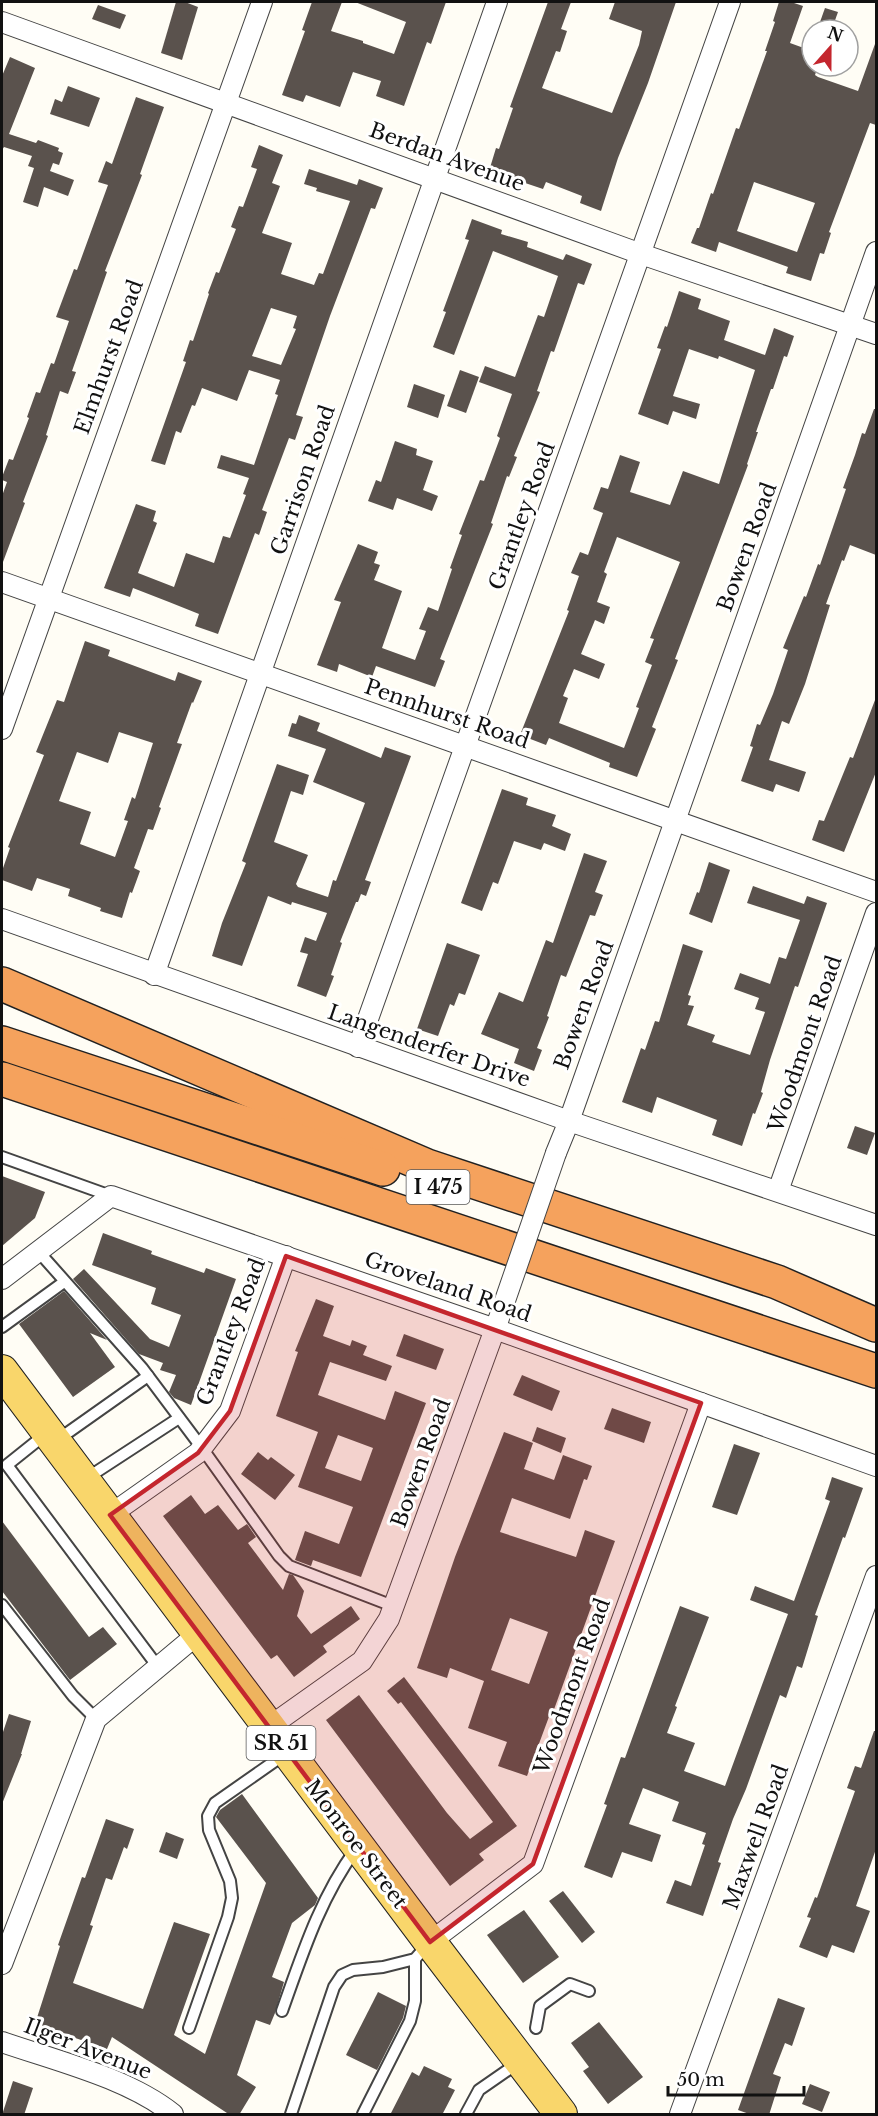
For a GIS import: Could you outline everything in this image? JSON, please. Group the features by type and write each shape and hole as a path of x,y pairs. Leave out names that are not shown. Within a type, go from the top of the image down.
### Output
{"highway":[{"path":"2,984 427,1166 777,1282 876,1325"},
{"name":"I 475","path":"2,1043 568,1230 876,1325"},
{"name":"I 475","path":"2,1079 876,1371"},
{"path":"2,1095 329,1188"}],"main road":[{"name":"Monroe Street","path":"3,1377 52,1437 358,1846 422,1951 520,2061 561,2115"}],"street":[{"name":"Elmhurst Road","path":"2,729 262,2"},
{"name":"Garrison Road","path":"154,975 497,2"},
{"name":"Grantley Road","path":"358,1047 730,2"},
{"name":"Berdan Avenue","path":"2,22 641,254 876,334"},
{"name":"Bowen Road","path":"269,1727 362,1661 389,1619 498,1322 876,252"},
{"name":"Pennhurst Road","path":"2,582 876,892"},
{"name":"Woodmont Road","path":"778,1191 876,913"},
{"name":"Langenderfer Drive","path":"2,919 569,1121 876,1225"},
{"name":"Groveland Road","path":"111,1196 286,1256 498,1322 701,1403 876,1466"},
{"path":"2,1279 111,1196"},
{"name":"Grantley Road","path":"110,1515 198,1453 230,1412 286,1256"},
{"name":"Woodmont Road","path":"422,1951 533,1864 701,1403"},
{"name":"Maxwell Road","path":"680,2115 876,1576"},
{"path":"2,1964 96,1719 199,1633"},
{"name":"Ilger Avenue","path":"2,2042 113,2081 166,2108"}],"lane":[{"name":"Groveland Road","path":"2,1157 111,1196"},
{"path":"38,1251 148,1376 279,1556 289,1566 393,1606"},
{"path":"4,1325 64,1282"},
{"path":"148,1376 4,1467 158,1667"},
{"path":"84,1480 179,1418"},
{"path":"2,1605 73,1696 96,1719"},
{"path":"189,2028 228,1917 231,1898 230,1881 209,1830 208,1816 215,1803 288,1752"},
{"path":"282,2011 315,1919 338,1873 358,1846"},
{"path":"291,2115 334,1987 342,1976 353,1970 383,1967 422,1951"},
{"path":"363,2115 410,2021 422,1951"},
{"path":"536,2028 540,2006 570,1984 589,1991"},
{"path":"466,2115 480,2090 520,2061"}],"highlighted area":[{"path":"286,1256 701,1403 533,1864 430,1942 110,1515 198,1453 230,1411"}],"building":[{"path":"176,2 185,2 198,7 182,60 161,53"},
{"path":"312,2 342,2 331,31 394,54 406,22 355,2 446,2 431,44 427,42 404,106 376,96 381,81 353,72 340,107 306,95 303,102 282,95 305,31 302,30"},
{"path":"548,2 571,2 561,29 567,31 560,52 556,51 542,88 612,113 639,45 642,31 609,19 615,2 676,2 648,83 618,158 601,211 580,203 582,196 546,182 543,189 489,171 496,148 499,149 513,108 510,107"},
{"path":"779,2 791,2 803,6 790,43 800,47 800,78 821,78 858,91 876,45 876,125 870,123 829,232 831,233 824,254 820,253 811,281 786,273 788,267 719,242 716,252 691,243 699,228 711,193 713,194 736,128 739,129 775,22 773,21","holes":["754,182 815,203 797,252 737,231"]},
{"path":"98,5 126,15 120,29 92,19"},
{"path":"825,8 838,12 836,18 821,18"},
{"path":"10,57 35,68 9,134 36,143 38,140 59,148 58,151 63,153 59,165 53,163 50,171 74,180 68,196 44,187 38,207 23,202 34,168 28,166 32,156 4,147 2,150 2,76"},
{"path":"68,86 100,98 89,127 50,114 55,99 62,102"},
{"path":"136,97 164,107 140,174 142,175 105,271 107,272 72,371 76,372 68,394 60,391 46,435 48,436 3,562 2,496 7,482 2,480 2,477 9,459 13,460 36,392 40,393 51,363 54,364 69,321 56,317 74,269 77,270 108,185 98,182 106,161 112,164"},
{"path":"259,145 283,155 272,183 280,186 262,233 292,243 281,274 314,285 319,273 323,274 350,201 316,191 317,188 304,184 309,169 357,185 359,179 383,188 375,209 371,208 330,316 296,415 303,417 295,440 289,438 262,510 267,512 259,535 255,533 218,634 195,626 199,614 133,588 130,597 104,588 136,504 156,511 153,521 157,523 138,573 174,587 186,553 214,563 223,536 230,538 246,495 243,494 249,478 217,468 221,455 254,465 278,395 275,394 280,380 249,370 237,401 202,388 195,406 192,405 181,433 176,431 165,465 151,461 186,362 183,361 190,340 193,341 216,272 219,273 236,229 231,227 239,206 243,207 257,169 251,167","holes":["271,308 297,316 293,328 296,329 281,365 252,356"]},
{"path":"472,219 502,230 501,234 528,242 527,247 563,260 566,254 592,264 584,285 578,283 554,352 551,351 537,391 540,392 514,456 517,457 509,477 507,476 491,523 493,524 440,659 445,661 435,687 376,666 372,677 339,664 337,672 317,665 341,602 334,600 358,544 378,552 374,563 380,565 374,580 402,591 382,648 415,660 426,631 419,629 428,607 438,611 462,535 459,534 480,480 484,481 500,438 497,436 512,394 479,382 485,366 515,377 538,315 544,317 558,276 493,251 454,355 433,347 446,312 443,311 469,240 465,239"},
{"path":"679,291 701,299 698,309 730,321 724,340 765,355 774,328 794,336 787,357 784,356 773,389 771,389 756,432 758,432 748,465 675,659 678,660 652,727 656,729 637,777 609,767 610,763 549,738 546,745 520,735 569,611 567,610 579,576 571,573 580,552 588,555 603,513 593,509 601,487 608,489 620,455 640,462 630,492 670,505 683,471 719,484 755,370 719,356 718,359 689,349 673,396 700,404 696,419 673,411 668,425 638,414 661,349 657,348 665,326 667,327","holes":["617,537 680,562 650,638 654,639 645,662 652,665 624,748 559,723 568,698 563,696 574,669 599,679 605,664 581,654 595,620 604,624 610,607 597,602 607,574 604,572"]},
{"path":"460,370 479,377 466,413 447,406"},
{"path":"414,384 445,395 438,418 407,407"},
{"path":"874,409 876,409 876,555 850,545 844,561 842,560 826,604 830,605 805,684 789,724 782,721 769,760 806,772 799,792 776,784 773,792 741,781 753,747 750,746 757,724 760,725 773,694 788,650 783,648 818,564 820,565 862,433 865,434"},
{"path":"395,441 417,449 416,455 433,461 423,490 438,496 432,511 397,498 393,510 368,501 376,480 381,482"},
{"path":"85,641 110,650 108,656 175,681 178,672 202,681 177,743 182,744 153,830 148,829 134,868 140,871 132,893 130,892 122,918 100,911 101,908 68,896 70,889 37,878 32,891 2,880 2,871 10,848 8,847 44,755 36,752 57,700 64,702","holes":["119,732 153,743 135,799 132,797 124,820 128,821 115,857 80,844 91,812 59,801 77,752 108,763"]},
{"path":"875,700 876,772 844,852 812,840 819,820 824,821 850,757 853,758"},
{"path":"299,715 320,723 317,731 381,758 385,747 411,756 365,880 371,882 366,896 361,894 356,902 340,942 342,943 331,975 334,976 326,997 297,986 308,954 300,952 305,937 316,941 327,913 292,902 291,905 268,896 242,966 212,956 222,923 246,863 242,861 277,764 309,775 303,795 291,791 274,842 308,855 296,884 298,887 328,897 365,803 313,782 326,749 288,736 292,723 296,724"},
{"path":"502,789 528,798 526,805 556,815 552,826 571,834 565,851 544,843 541,850 514,841 498,884 493,882 482,911 461,903"},
{"path":"584,853 607,861 595,892 603,895 595,916 590,915 566,977 561,975 537,1048 542,1050 534,1071 514,1063 519,1049 481,1034 499,992 523,1002 546,940 553,943"},
{"path":"709,862 730,870 712,923 689,914"},
{"path":"753,886 804,904 807,896 827,903 798,987 795,986 770,1060 761,1092 763,1093 755,1114 753,1113 742,1146 712,1135 717,1120 657,1097 652,1113 622,1102 641,1048 645,1050 655,1021 659,1022 683,944 703,951 688,995 691,996 688,1005 694,1006 687,1025 715,1035 712,1042 750,1055 765,1012 755,1009 759,998 734,989 740,973 770,984 779,957 786,959 800,920 747,903"},
{"path":"447,943 480,955 465,995 459,993 454,1006 450,1004 438,1036 417,1029"},
{"path":"855,1126 875,1133 867,1155 847,1148"},
{"path":"2,1176 45,1192 35,1218 2,1246"},
{"path":"103,1233 152,1251 151,1254 204,1273 206,1268 236,1279 191,1405 174,1398 169,1392 176,1375 160,1370 163,1363 139,1354 73,1279 84,1269 150,1339 169,1347 181,1315 151,1304 156,1288 92,1265"},
{"path":"64,1291 107,1340 90,1333 115,1367 73,1397 19,1324"},
{"path":"316,1299 334,1306 323,1336 350,1346 352,1340 367,1346 363,1355 392,1366 386,1381 330,1362 318,1395 385,1420 395,1391 426,1403 361,1577 313,1560 311,1566 295,1560 305,1531 339,1544 353,1507 298,1487 318,1432 276,1416 298,1352 295,1351","holes":["338,1435 373,1448 361,1481 325,1468"]},
{"path":"404,1334 444,1349 436,1370 396,1356"},
{"path":"522,1375 560,1391 552,1411 513,1395"},
{"path":"612,1408 651,1422 644,1443 604,1429"},
{"path":"537,1427 566,1438 561,1453 532,1441"},
{"path":"504,1432 533,1443 524,1469 554,1480 563,1455 592,1466 587,1480 584,1479 570,1519 512,1498 500,1532 576,1557 585,1530 615,1541 552,1715 550,1714 527,1776 498,1766 507,1742 468,1728 484,1681 450,1668 447,1678 417,1668 455,1557","holes":["510,1618 548,1632 529,1684 491,1670"]},
{"path":"734,1444 760,1453 737,1515 712,1507"},
{"path":"258,1452 268,1460 271,1457 295,1475 275,1500 241,1474"},
{"path":"832,1477 863,1488 815,1615 818,1616 802,1668 797,1666 786,1698 780,1695 718,1862 721,1863 703,1916 666,1903 675,1880 691,1886 705,1845 702,1844 706,1833 672,1821 679,1802 643,1788 629,1824 661,1835 652,1862 622,1852 612,1878 584,1867 607,1805 604,1804 621,1757 625,1758 680,1606 709,1617 667,1733 695,1743 684,1771 725,1786 788,1614 750,1600 755,1586 794,1601 830,1501 825,1499"},
{"path":"191,1495 205,1514 218,1505 238,1530 247,1524 256,1537 248,1543 283,1590 289,1574 293,1575 304,1591 297,1616 311,1634 351,1606 360,1619 323,1646 327,1652 294,1677 277,1655 271,1659 163,1516"},
{"path":"2,1521 89,1637 103,1627 117,1644 70,1680 2,1591"},
{"path":"404,1677 517,1826 479,1854 484,1860 450,1886 326,1720 359,1695 447,1813 470,1839 493,1822 401,1702 398,1704 387,1691"},
{"path":"9,1714 31,1721 22,1754 2,1804 2,1735"},
{"path":"874,1731 876,1731 876,1849 856,1906 870,1911 854,1953 832,1945 827,1958 799,1947 811,1918 807,1917 815,1897 817,1898 855,1791 847,1788 855,1766 861,1768"},
{"path":"242,1794 318,1898 315,1905 292,1923 272,1977 284,1982 275,2013 270,2025 256,2020 237,2075 256,2087 239,2115 230,2115 112,2037 107,2049 35,2024 60,1946 58,1945 106,1819 134,1829 127,1849 124,1847 112,1880 106,1878 90,1925 93,1926 73,1983 143,2009 174,1922 210,1934 174,2035 205,2054 266,1883 216,1817 220,1810"},
{"path":"166,1832 184,1839 177,1859 159,1852"},
{"path":"563,1891 595,1932 582,1943 549,1901"},
{"path":"524,1910 559,1957 523,1983 487,1935"},
{"path":"378,1992 406,2006 403,2018 377,2070 346,2055"},
{"path":"778,1998 805,2008 792,2046 785,2043 773,2074 781,2077 769,2115 752,2115 738,2110"},
{"path":"599,2022 643,2077 608,2104 583,2071 589,2067 571,2043"},
{"path":"424,2066 452,2079 448,2087 455,2090 442,2115 390,2115 412,2072 419,2076"},
{"path":"13,2081 33,2088 24,2115 2,2115"},
{"path":"810,2084 830,2092 822,2112 802,2104"}]}
